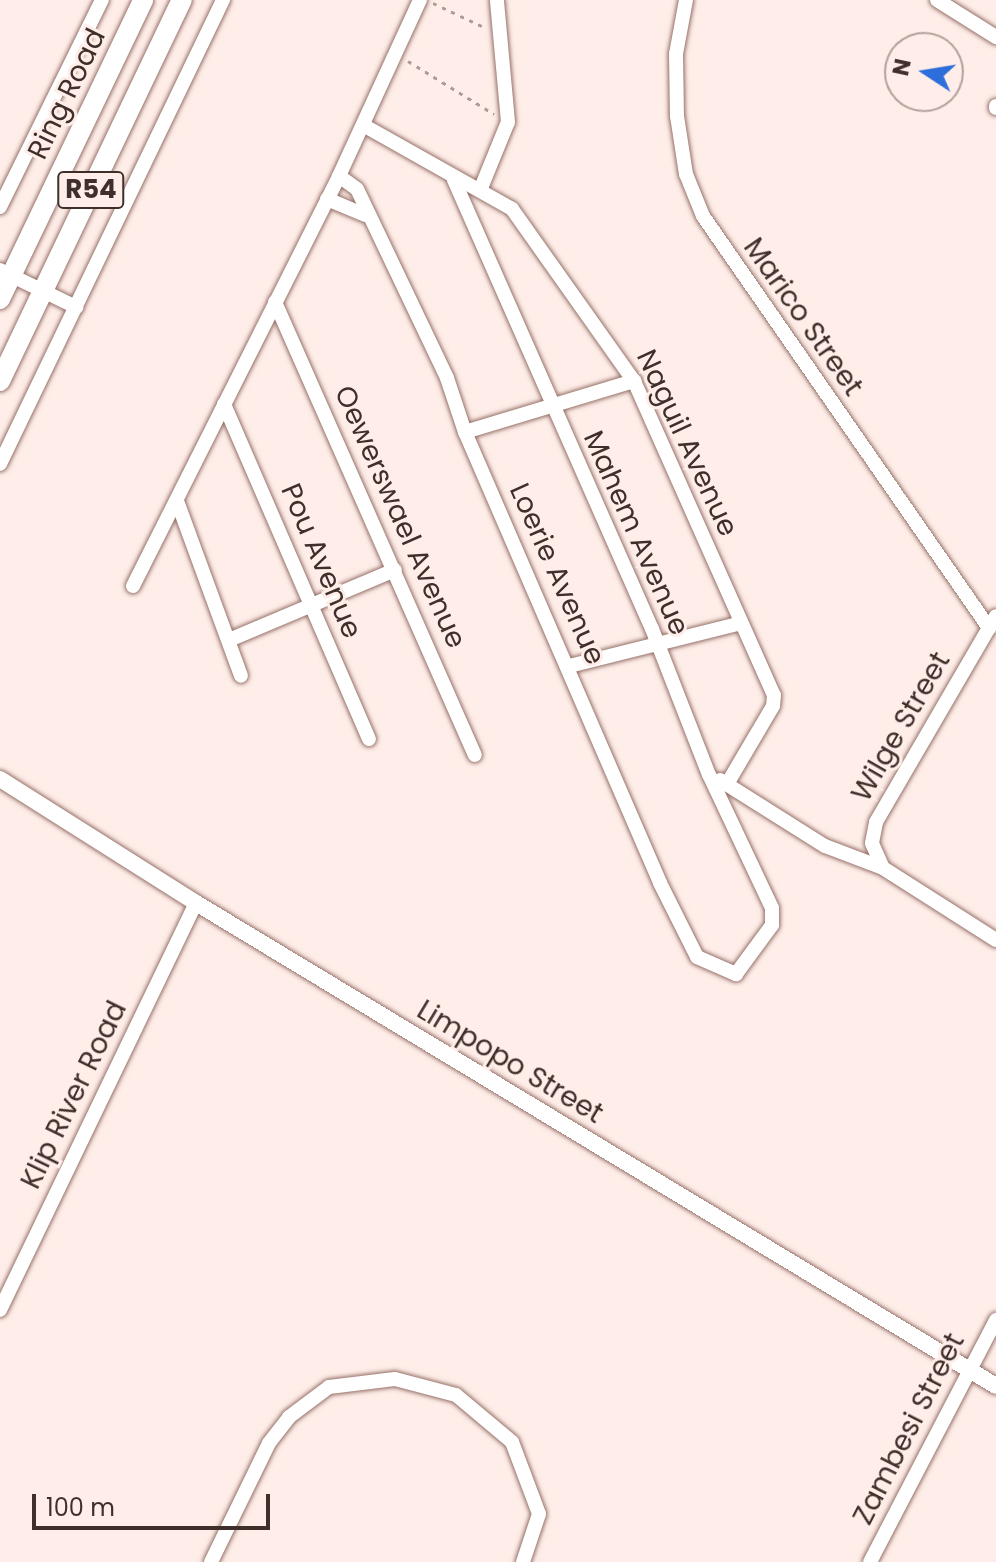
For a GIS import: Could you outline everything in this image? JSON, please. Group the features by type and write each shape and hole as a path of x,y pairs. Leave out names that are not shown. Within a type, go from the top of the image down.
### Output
{"main road":[{"name":"Ring Road","path":"0,299 6,273 143,0"},
{"name":"R54","path":"0,381 182,0"}],"street":[{"name":"Ring Road","path":"0,207 102,0"},
{"path":"0,464 223,0"},
{"path":"133,586 339,176 395,53 423,0"},
{"path":"481,188 508,122 503,35 497,0"},
{"name":"Marico Street","path":"686,0 677,38 675,83 682,157 693,195 719,241 992,622"},
{"path":"937,0 996,37"},
{"name":"Naguil Avenue","path":"363,125 454,180 481,188 522,219 634,381 774,700 727,784"},
{"name":"Loerie Avenue","path":"339,176 357,189 365,215 447,378 465,432 569,666 660,883 697,957 725,973 738,973 772,925 772,908"},
{"name":"Mahem Avenue","path":"454,180 550,405 659,647 709,775 772,908"},
{"path":"327,199 365,215"},
{"path":"6,273 76,307"},
{"name":"Oewerswael Avenue","path":"275,302 475,755"},
{"path":"465,432 634,381"},
{"name":"Pou Avenue","path":"224,404 369,739"},
{"path":"177,501 241,676"},
{"path":"229,640 395,570"},
{"name":"Wilge Street","path":"883,868 871,838 876,822 992,622"},
{"path":"569,666 659,647 741,623"},
{"path":"709,775 825,846 883,868 996,940"},
{"name":"Limpopo Street","path":"0,779 196,903 996,1386"},
{"name":"Klip River Road","path":"0,1310 196,903"},
{"name":"Zambesi Street","path":"870,1562 996,1320"},
{"path":"211,1562 269,1443 289,1417 340,1383 395,1379 456,1395 494,1421 512,1442 539,1514 523,1562"}],"path":[{"path":"423,0 503,35"},
{"path":"395,53 508,122"}]}
